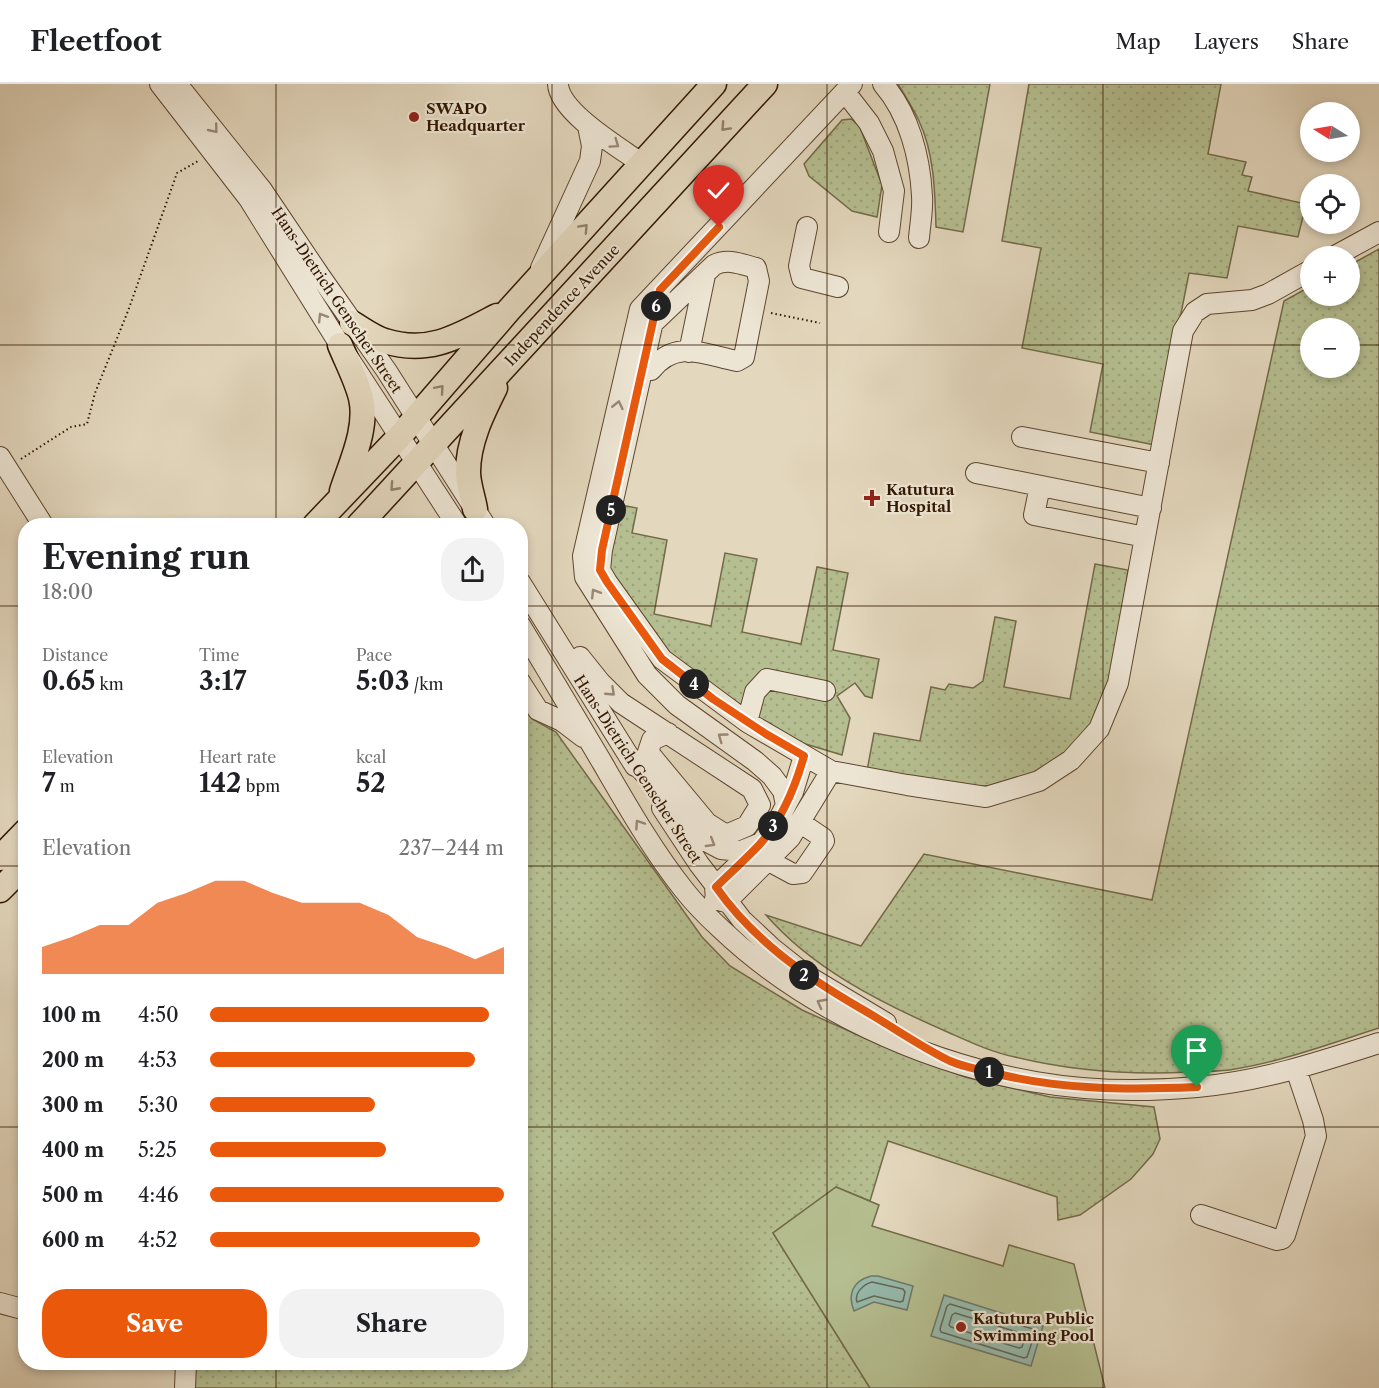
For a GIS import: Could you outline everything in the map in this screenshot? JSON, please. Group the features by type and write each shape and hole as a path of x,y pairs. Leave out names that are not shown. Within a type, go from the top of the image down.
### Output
{"main road":[{"path":"321,518 399,437 509,310 714,84"},
{"name":"Independence Avenue","path":"365,518 765,84"},
{"path":"352,323 384,341 411,346 434,346 509,310"},
{"path":"340,345 361,399 362,420 341,496"},
{"path":"480,517 468,473 471,447 481,417 505,367"},
{"path":"0,858 18,839"},
{"path":"0,890 18,872"}],"street":[{"name":"Hans-Dietrich Genscher Street","path":"160,84 249,199 452,518"},
{"name":"Hans-Dietrich Genscher Street","path":"177,84 262,190 386,370 480,517"},
{"path":"558,84 558,90 570,108 588,126 641,163"},
{"path":"883,84 892,95 910,129 917,156 922,197 920,238"},
{"path":"786,805 783,791 772,776 755,761 677,705 647,675 585,577 583,556 640,309 849,88 883,151 894,191 889,232"},
{"path":"535,281 590,161 591,146 588,126"},
{"path":"807,227 799,266 802,278 838,287"},
{"path":"1353,246 1379,232"},
{"path":"651,370 669,354 676,351 737,361 744,357 759,281 756,268 722,261 652,324"},
{"path":"689,352 705,275"},
{"path":"660,290 602,550 600,570 607,582 662,659 747,722 804,756 831,771 986,797 1039,781 1071,760 1099,729 1118,683 1184,332 1195,312 1207,304 1252,300 1300,276"},
{"path":"1022,437 1159,463"},
{"path":"3,466 38,518"},
{"path":"976,473 1151,508"},
{"path":"1040,486 1034,515 1145,537"},
{"path":"528,592 600,682 621,702 668,733 752,789 760,805 747,826 726,835 707,823 648,752 652,740 668,733"},
{"name":"Hans-Dietrich Genscher Street","path":"528,595 719,896 772,948 806,975 951,1061"},
{"name":"Hans-Dietrich Genscher Street","path":"528,638 634,816 684,891 734,941 775,975 814,1000 892,1040 951,1061 1034,1082 1131,1089 1197,1087 1231,1083 1296,1069 1379,1043"},
{"path":"747,722 754,692 767,679 825,691"},
{"path":"528,694 538,710 576,731 592,745"},
{"path":"628,755 704,840 721,849 741,851 765,848"},
{"path":"765,848 793,792 804,756"},
{"path":"719,896 765,848 801,823 831,771"},
{"path":"747,826 765,848 793,874 802,873 824,841 801,823"},
{"path":"684,891 719,896"},
{"path":"719,896 734,941"},
{"path":"1201,1215 1277,1240 1282,1239 1285,1235 1316,1136 1296,1069"},
{"path":"0,1303 18,1308"},
{"path":"186,1370 186,1388"}],"path":[{"path":"3,466 71,427 87,424 95,393 128,311 177,173 213,152"},
{"path":"753,309 820,323"}],"shaded area":[{"path":"898,84 990,84 963,232 936,227 934,186 928,146 919,121"},
{"path":"1029,84 1221,84 1208,154 1246,162 1242,175 1252,177 1248,191 1300,203 1298,237 1238,226 1227,278 1189,273 1155,445 1090,432 1103,364 1022,348 1041,248 1002,241"},
{"path":"851,119 859,125 882,185 877,217 852,211 809,176 804,164 842,120"},
{"path":"1379,249 1379,1028 1290,1056 1230,1070 1146,1073 1080,1069 1006,1055 969,1042 895,1008 825,967 784,934 766,915 861,946 924,854 1152,900 1284,301 1300,292 1300,306 1360,306 1360,259"},
{"path":"621,505 637,508 632,533 667,540 654,614 711,626 725,553 757,559 742,632 801,644 817,567 848,573 833,650 879,659 872,698 865,696 855,683 837,696 850,718 842,755 799,742 742,710 670,654 616,584 610,569 611,552"},
{"path":"1095,564 1128,570 1112,681 1091,723 1065,753 1037,774 988,786 957,786 867,771 874,733 920,741 931,687 945,690 949,684 973,688 983,681 995,617 1016,621 1004,687 1070,699"},
{"path":"528,712 532,719 556,732 702,937 730,966 802,1010 878,1044 965,1077 1050,1097 1154,1107 1160,1139 1153,1154 1131,1179 1080,1215 1058,1220 1057,1197 888,1141 870,1201 836,1187 773,1233 870,1388 185,1388 186,1370 528,1370"},
{"name":"Katutura Public Swimming Pool","path":"836,1187 879,1205 872,1226 1003,1266 1009,1245 1074,1264 1105,1388 870,1388 773,1233"}],"water":[{"path":"871,1276 913,1286 907,1310 874,1302 854,1311 851,1299 853,1289 860,1281"},
{"path":"944,1295 1043,1326 1031,1366 931,1336"}],"place":[{"name":"SWAPO Headquarter","path":"414,117"},
{"name":"Katutura Hospital","path":"872,498"},
{"name":"Katutura Public Swimming Pool","path":"961,1327"}],"route":[{"path":"719,227 660,290 602,550 600,570 662,659 713,699 804,756 793,792 778,820 761,843 716,887 742,920 806,975 951,1061 1005,1076 1056,1085 1131,1089 1197,1087"}]}
